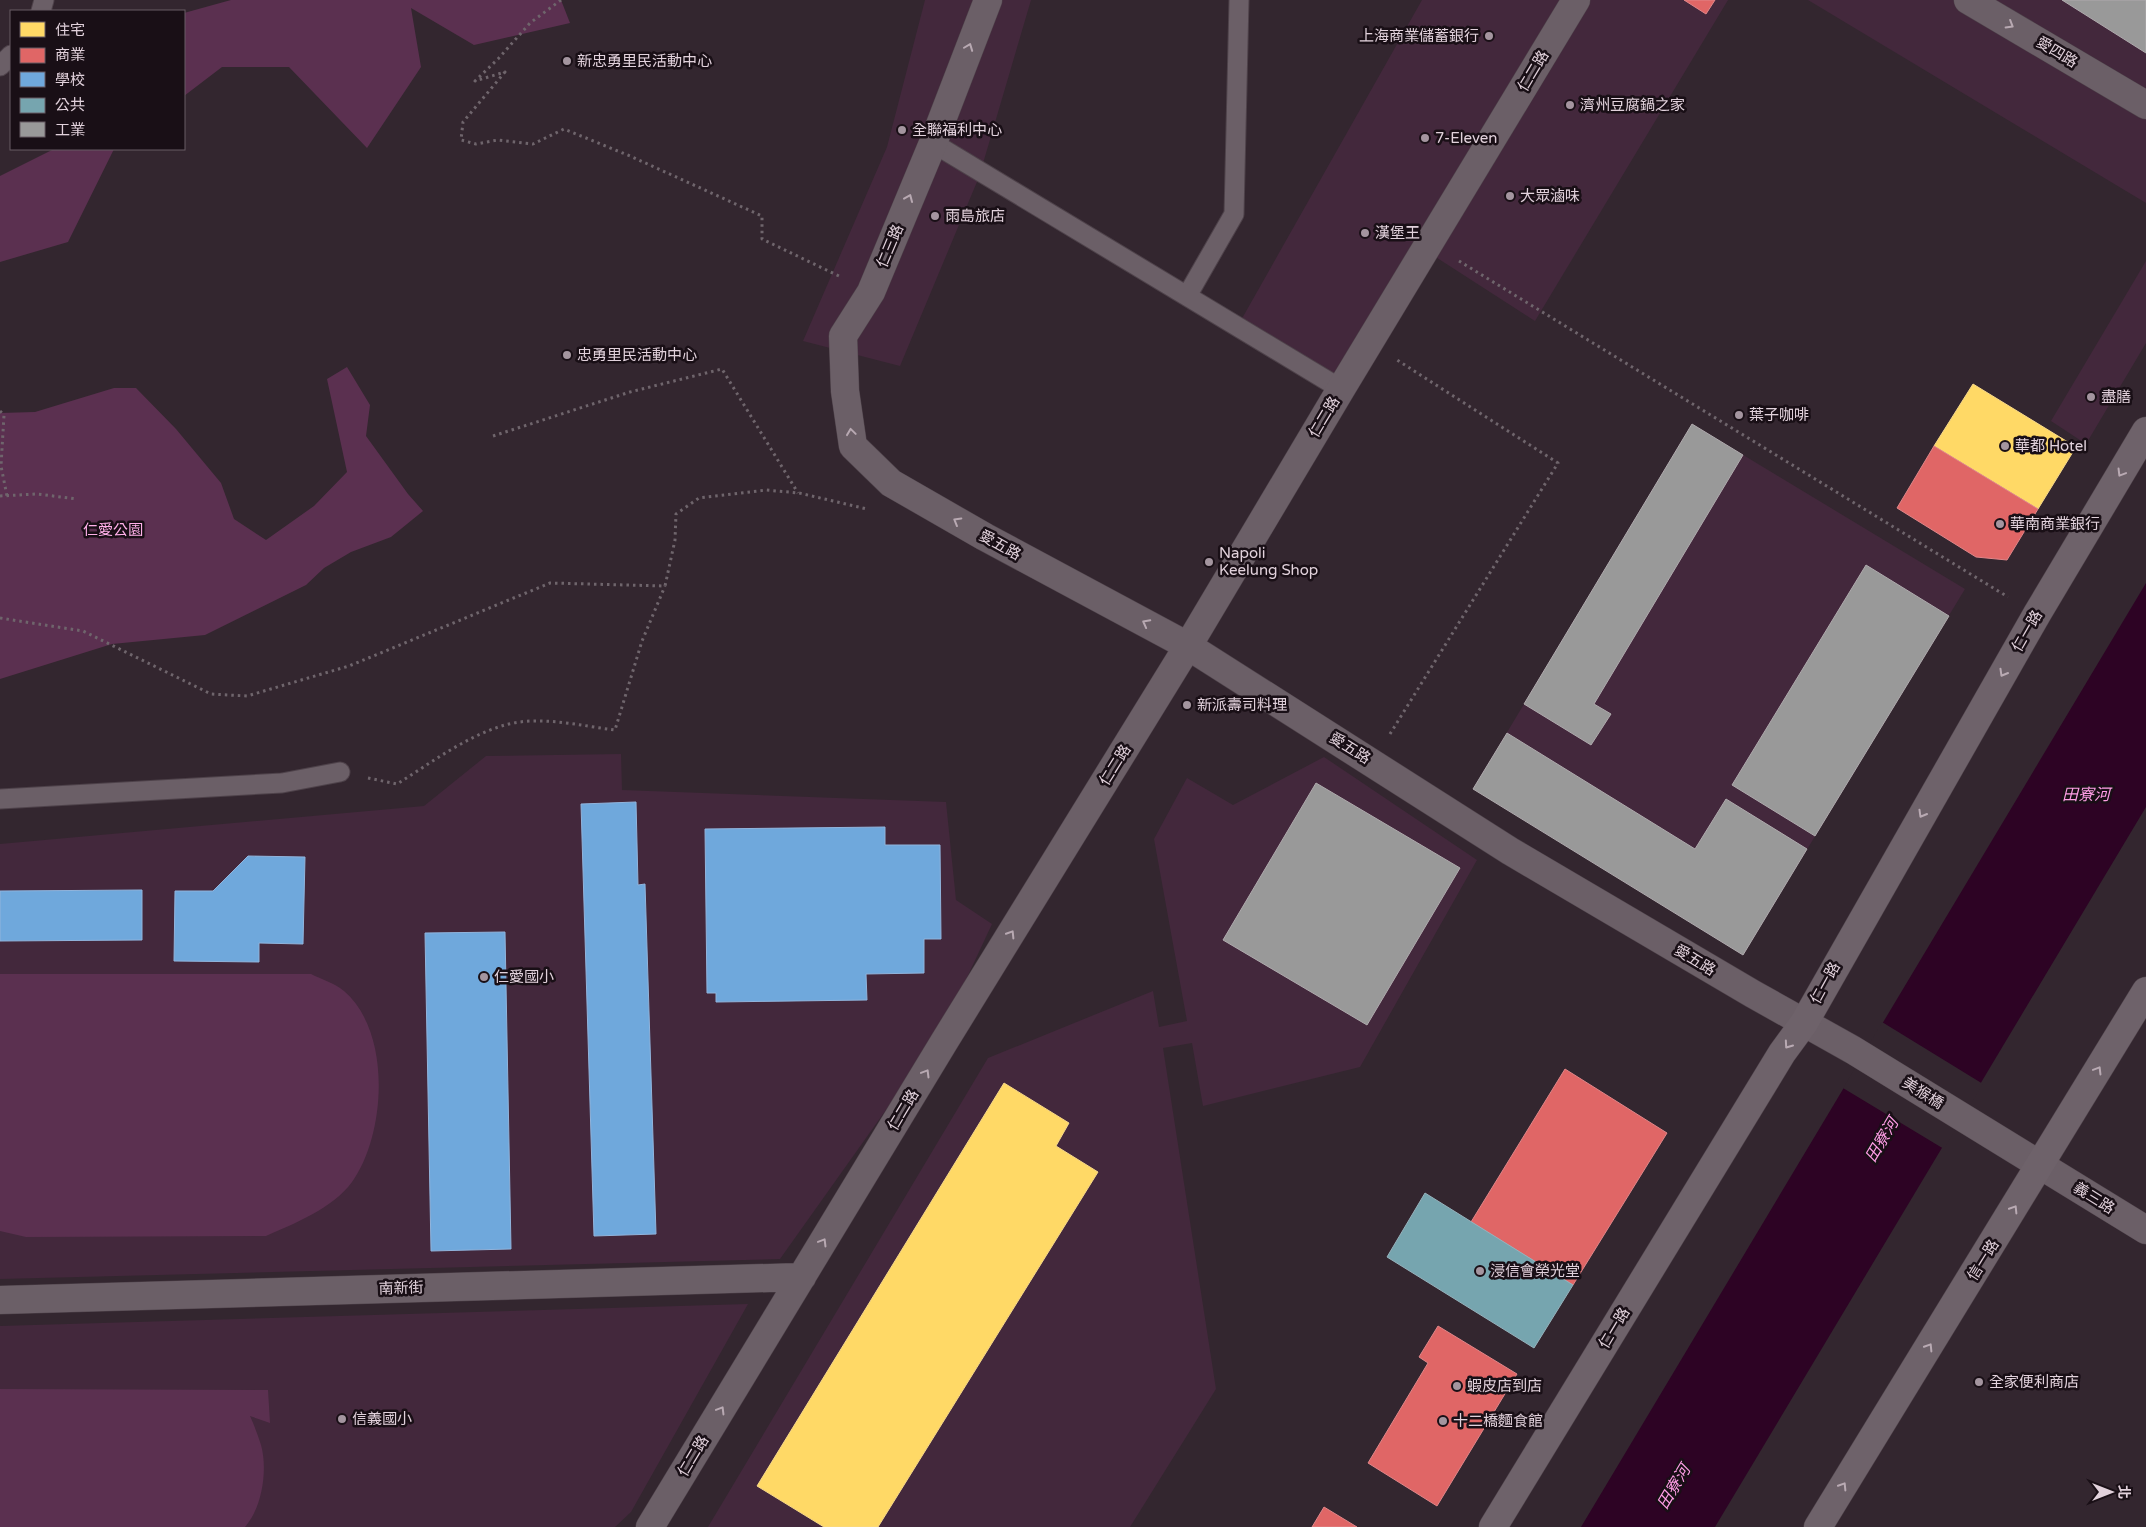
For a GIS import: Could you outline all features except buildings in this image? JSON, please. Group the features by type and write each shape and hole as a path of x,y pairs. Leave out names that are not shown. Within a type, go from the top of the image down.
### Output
{"street":[{"name":"仁三路","path":"891,483 853,446 845,391 843,336 871,292 933,142 988,0"},
{"name":"仁二路","path":"650,1527 1188,646 1576,0"},
{"name":"愛四路","path":"1968,0 2146,105"},
{"name":"仁一路","path":"1492,1527 1782,1053 1804,1022 2037,614 2146,431"},
{"name":"愛五路","path":"891,483 985,537 1188,646 1510,851 1804,1022"},
{"name":"信一路","path":"1818,1527 2146,991"},
{"name":"美猴橋","path":"1804,1022 2041,1165"},
{"name":"義三路","path":"2041,1165 2146,1230"},
{"name":"南新街","path":"0,1300 802,1276"}],"lane":[{"path":"1187,296 1234,214 1239,0"},
{"path":"0,66 10,56"},
{"path":"933,142 1341,389"},
{"path":"0,799 282,783 340,772"}],"path":[{"path":"561,0 530,23 498,60 475,81 505,72 463,122 461,140 476,144 498,140 533,144 564,129 630,156 762,216 762,239 871,292"},
{"path":"1429,242 2037,614"},
{"path":"1369,342 1558,463 1372,762"},
{"path":"340,772 397,784 458,746 505,725 544,721 616,730 642,641 665,586 675,540 676,514 699,498 766,490 799,493 722,370 630,392 493,436"},
{"path":"0,411 4,416 1,466 7,496"},
{"path":"0,496 37,494 77,498"},
{"path":"0,618 83,631 212,694 247,696 349,666 550,583 665,586"}],"shaded area":[{"path":"925,0 1031,0 979,177 900,366 803,341 887,147"},
{"path":"1422,0 1728,0 1535,321 1431,254 1348,388 1240,322"},
{"path":"1808,0 2146,0 2146,203"},
{"path":"2146,261 2146,343 2086,444 2051,421"},
{"path":"1692,424 1965,589 1743,955 1473,789"},
{"name":"仁愛國小","path":"621,754 622,790 946,802 956,900 992,924 942,1031 780,1259 0,1279 0,844 424,806 486,756"},
{"path":"1324,757 1477,860 1360,1067 1203,1106 1192,1043 1163,1048 1216,1389 1130,1527 878,1527 1098,1172 1056,1146 1069,1123 1004,1083 757,1486 824,1527 708,1527 988,1058 1153,991 1159,1027 1187,1021 1154,839 1187,778 1233,805"},
{"name":"信義國小","path":"748,1304 631,1512 615,1527 0,1527 0,1326"}],"green space":[{"path":"231,0 561,0 570,23 474,45 411,8 421,67 367,148 289,67 222,67 185,95 185,13"},
{"path":"52,150 114,150 68,242 0,262 0,176"},
{"name":"仁愛公園","path":"347,367 370,405 366,436 408,494 423,511 391,537 351,552 324,568 306,585 205,635 112,644 0,679 0,413 35,412 114,388 136,388 176,429 221,483 234,519 266,540 314,506 347,472 327,379"},
{"path":"0,974 311,974 341,988 360,1009 370,1032 377,1057 379,1084 377,1112 372,1138 363,1162 352,1182 344,1192 324,1208 266,1236 26,1237 0,1231"},
{"path":"0,1389 268,1390 270,1423 250,1416 261,1445 264,1466 262,1488 256,1510 245,1527 0,1527"}],"water":[{"name":"田寮河","path":"2146,583 2146,807 1715,1527 1581,1527"}],"pier":[{"path":"1882,1022 1983,1084 1944,1149 1843,1088"}],"place":[{"name":"上海商業儲蓄銀行","path":"1489,36"},
{"name":"新忠勇里民活動中心","path":"567,61"},
{"name":"濟州豆腐鍋之家","path":"1570,105"},
{"name":"全聯福利中心","path":"902,130"},
{"name":"7-Eleven","path":"1425,138"},
{"name":"大眾滷味","path":"1510,196"},
{"name":"雨島旅店","path":"935,216"},
{"name":"漢堡王","path":"1365,233"},
{"name":"忠勇里民活動中心","path":"567,355"},
{"name":"盡膳","path":"2091,397"},
{"name":"葉子咖啡","path":"1739,415"},
{"name":"華都 Hotel","path":"2005,446"},
{"name":"華南商業銀行","path":"2000,524"},
{"name":"Napoli Keelung Shop","path":"1209,562"},
{"name":"新派壽司料理","path":"1187,705"},
{"name":"仁愛國小","path":"484,977"},
{"name":"浸信會榮光堂","path":"1480,1271"},
{"name":"全家便利商店","path":"1979,1382"},
{"name":"蝦皮店到店","path":"1457,1386"},
{"name":"信義國小","path":"342,1419"},
{"name":"十二橋麵食館","path":"1443,1421"}]}
